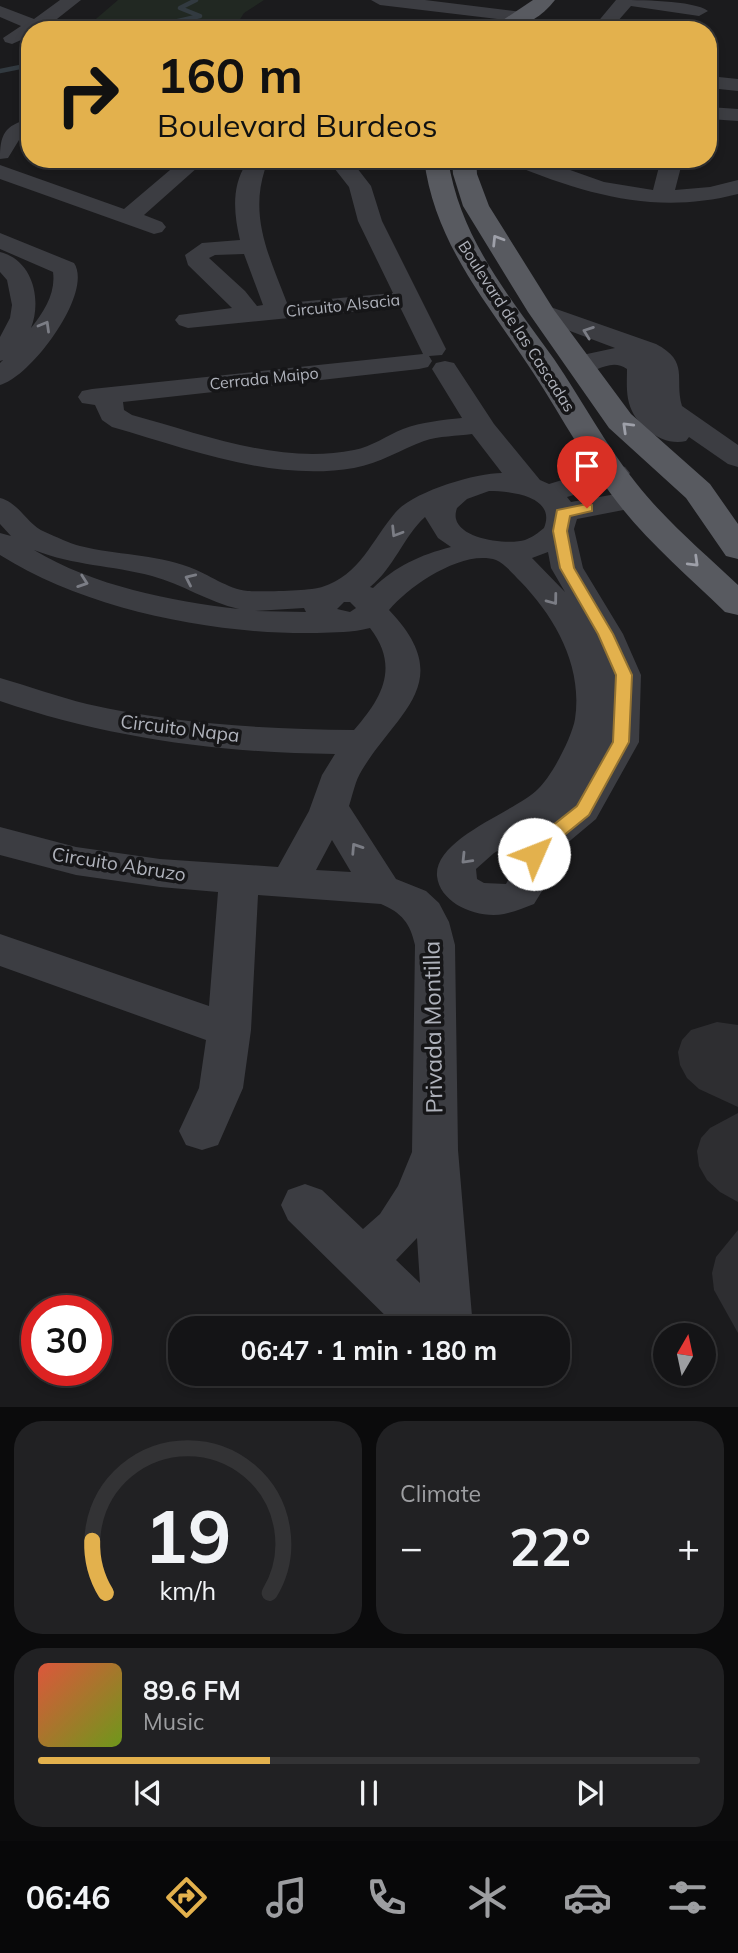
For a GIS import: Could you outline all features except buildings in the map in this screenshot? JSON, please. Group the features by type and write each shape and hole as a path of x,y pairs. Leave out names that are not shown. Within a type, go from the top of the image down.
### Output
{"main road":[{"path":"518,21 537,13"},
{"name":"Boulevard de las Cascadas","path":"437,168 443,205 466,252 633,500 657,527 738,604"},
{"name":"Boulevard de las Cascadas","path":"465,168 475,206 542,312 620,421 698,491 738,549"},
{"path":"615,473 626,466 642,462 668,465"},
{"path":"657,527 687,527 703,522 713,514"}],"street":[{"path":"0,9 15,0"},
{"path":"43,21 72,0"},
{"path":"380,0 478,2 537,13"},
{"path":"608,21 627,0 705,6"},
{"path":"441,2 537,13"},
{"path":"692,21 705,6"},
{"path":"0,9 25,21"},
{"path":"12,38 21,34"},
{"path":"717,83 738,85"},
{"path":"717,114 738,115"},
{"path":"0,134 21,123"},
{"path":"0,153 12,136 21,130"},
{"path":"127,218 185,168"},
{"path":"345,168 360,186 370,221 408,299 432,360 500,456 550,506 567,568 606,634 624,675 621,742 583,810 534,854 528,885 520,894 501,900 475,897 459,887 456,874 459,863 484,842 536,812 554,797 572,768 593,721 592,668 575,629 530,570 494,550 462,542 447,532 440,519 441,506 450,495"},
{"path":"543,168 595,187 662,197 708,195 738,187"},
{"path":"569,168 584,176 595,187"},
{"path":"662,197 670,168"},
{"name":"Circuito Alsacia","path":"254,169 245,193 245,216 278,312"},
{"path":"0,172 154,227"},
{"path":"0,240 65,268 66,279 62,296 39,337 0,377"},
{"path":"250,314 236,296 197,260 197,255 210,248 255,246"},
{"path":"0,259 13,268 24,286 23,318 10,344 0,353"},
{"path":"24,286 52,284 66,279"},
{"name":"Circuito Alsacia","path":"188,320 408,299"},
{"path":"542,312 585,331 646,350 661,359 666,368 666,401 671,411 738,458"},
{"path":"582,368 607,356 622,356 638,363 641,366 639,400 646,412 667,430 701,448 738,475"},
{"name":"Cerrada Maipo","path":"432,360 100,396 114,417 122,421 242,453 415,435 478,425"},
{"path":"486,482 500,456"},
{"path":"550,506 615,473"},
{"path":"350,609 363,577 379,561 402,522 419,505 450,495 466,486 508,482 550,506 633,500"},
{"path":"0,542 30,562 131,598 187,611 268,622 350,609 389,587 404,575 427,564 494,550 529,549 548,542 550,506"},
{"path":"0,507 30,537 47,546 72,554 150,566 179,574 225,596 249,601 350,609 398,648 405,669 401,690 336,782 330,807 290,882"},
{"path":"131,598 150,566"},
{"name":"Circuito Napa","path":"0,689 98,717 175,731 311,743 364,742"},
{"name":"Privada Montilla","path":"330,807 402,898 431,926 435,945 435,1150 447,1316"},
{"name":"Circuito Abruzo","path":"0,841 76,861 160,873 290,882 402,898"},
{"path":"202,1131 221,1088 229,1030 239,879"},
{"path":"0,950 229,1030"},
{"name":"Privada Montilla","path":"362,1261 397,1230 417,1197 435,1150"},
{"path":"305,1205 419,1316"}],"shaded area":[{"path":"118,0 264,0 244,13 239,21 94,21"}],"waterway":[{"path":"178,21 200,16 180,8 196,0"},
{"path":"0,71 21,67"}],"route":[{"path":"534,854 583,810 621,742 624,675 606,634 567,568 560,531 564,518 562,513 587,508"}]}
